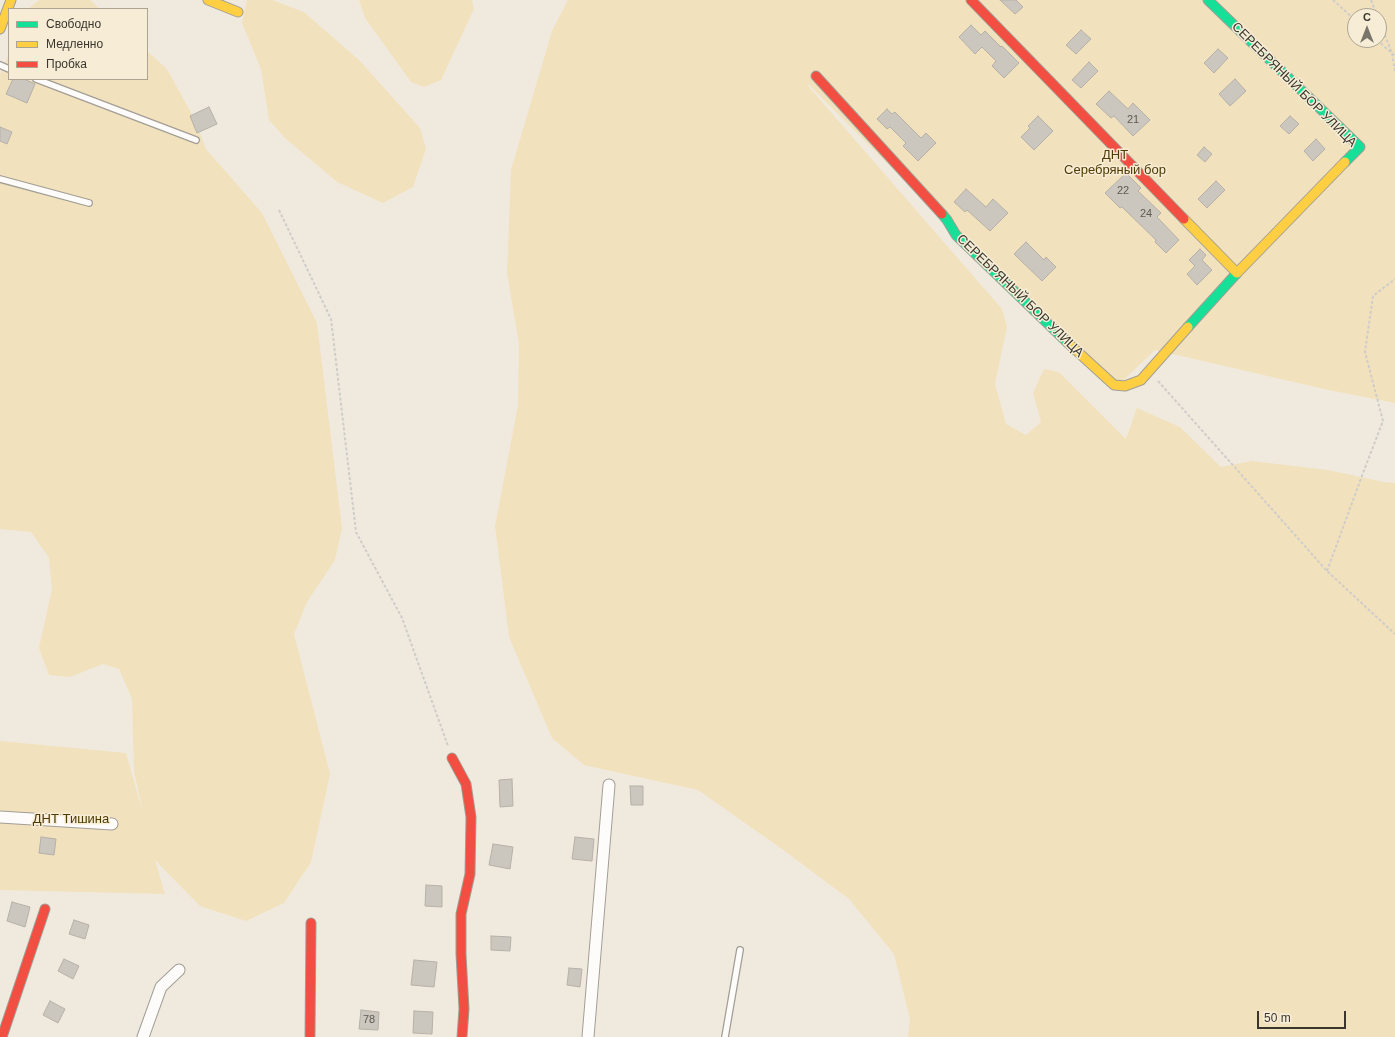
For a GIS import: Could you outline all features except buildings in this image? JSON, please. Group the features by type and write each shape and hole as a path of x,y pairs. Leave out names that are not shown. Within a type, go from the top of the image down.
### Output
{"street":[{"path":"0,29 11,0"},
{"path":"208,0 238,12"},
{"path":"971,0 1237,273"},
{"name":"СЕРЕБРЯНЫЙ БОР УЛИЦА","path":"816,76 947,220 956,235 1045,322 1114,385 1125,386 1141,380 1150,371 1237,273 1360,147 1208,0"},
{"path":"452,758 466,784 471,817 470,874 462,914 461,954 464,1009 462,1037"},
{"path":"588,1037 609,785"},
{"path":"0,817 112,824"},
{"path":"2,1037 45,909"},
{"path":"310,923 310,1037"},
{"path":"142,1037 161,986 179,970"}],"lane":[{"path":"39,80 196,140"},
{"path":"0,179 89,203"},
{"path":"725,1037 740,950"}],"path":[{"path":"1333,0 1347,13"},
{"path":"1387,41 1392,53 1395,71"},
{"path":"1386,48 1395,56"},
{"path":"279,210 331,319 356,532 402,618 452,758"},
{"path":"1327,571 1383,421 1365,352 1373,296 1395,279"},
{"path":"1150,371 1327,571 1395,634"}],"green space":[{"path":"39,0 90,0 99,8 29,8"},
{"path":"247,0 272,0 304,12 360,61 420,128 426,149 413,187 383,203 337,182 285,138 269,120 261,69 242,23"},
{"path":"359,0 472,0 474,9 441,80 424,87 411,82 365,18"},
{"name":"ДНТ Серебряный бор","path":"568,0 1395,0 1395,403 1324,389 1155,350 1113,390 808,84 809,87 1002,309 1007,327 995,384 1006,424 1026,435 1041,422 1033,393 1044,369 1059,372 1126,439 1137,408 1180,427 1221,467 1252,461 1328,470 1395,483 1395,1037 908,1037 910,1019 894,954 849,899 782,849 698,790 584,765 552,738 509,637 495,526 518,405 519,344 507,273 511,170 552,31"},
{"name":"ДНТ Тишина","path":"148,52 167,69 195,120 206,149 262,213 317,323 342,528 335,560 307,602 294,634 330,774 311,862 284,903 246,921 200,906 155,860 165,894 0,890 0,741 126,753 143,814 134,771 132,699 119,669 103,664 70,677 49,675 39,648 52,589 49,558 31,532 0,529 0,74 8,55 8,80 148,80"}],"traffic: fast":[{"path":"1208,0 1360,147 1345,162"},
{"path":"942,214 956,235 1068,343"},
{"path":"1188,327 1237,273"}],"traffic: slow":[{"path":"0,29 11,0"},
{"path":"208,0 238,12"},
{"path":"1184,219 1237,273 1345,162"},
{"path":"1068,343 1114,385 1125,386 1141,380 1188,327"}],"traffic: jam":[{"path":"971,0 1184,219"},
{"path":"816,76 942,214"},
{"path":"452,758 466,784 471,817 470,874 461,914 461,954 464,1009 462,1037"},
{"path":"2,1037 45,909"},
{"path":"310,1037 311,923"}]}
